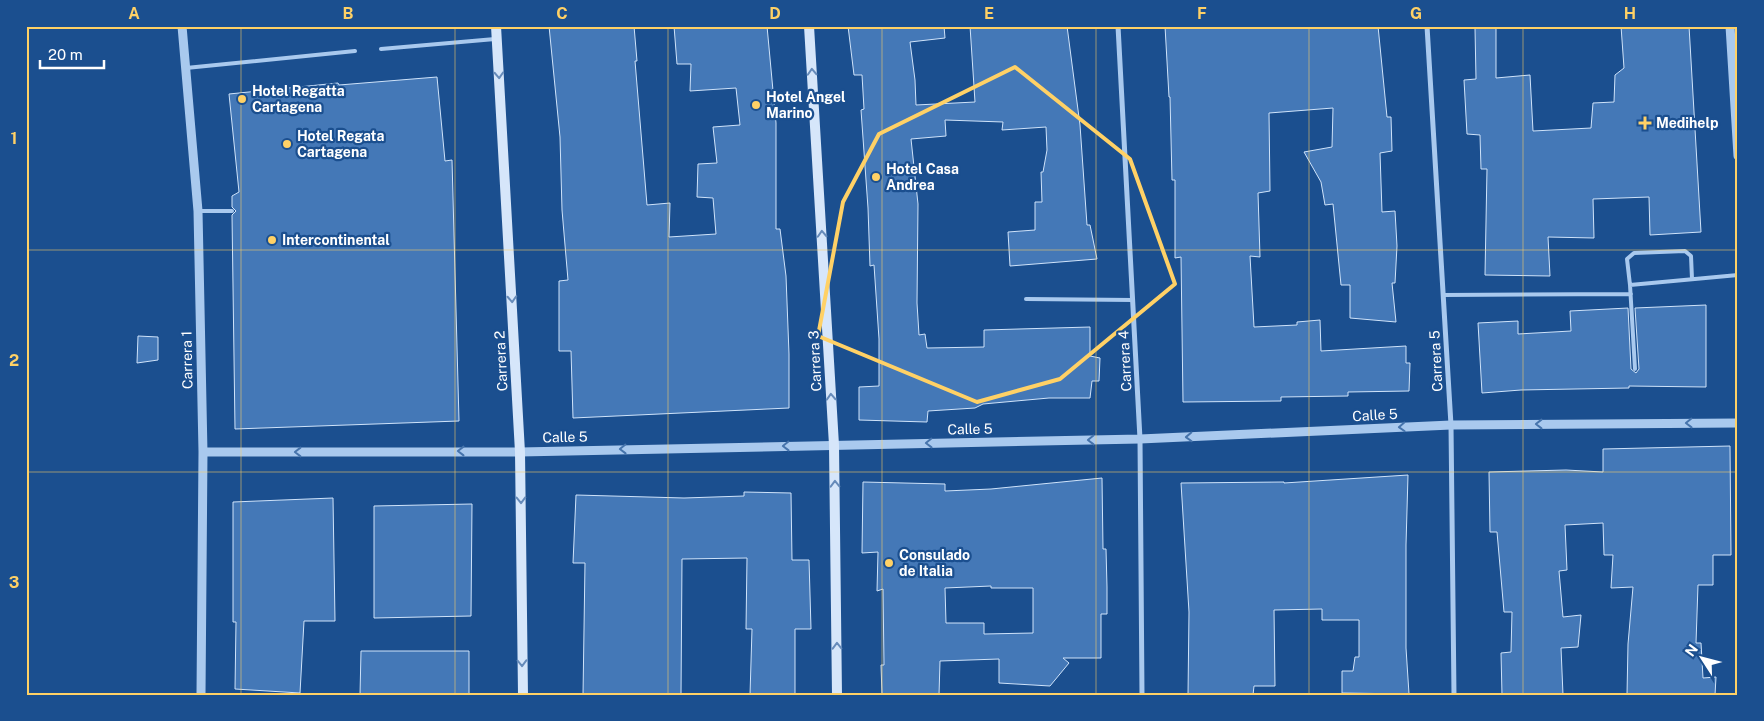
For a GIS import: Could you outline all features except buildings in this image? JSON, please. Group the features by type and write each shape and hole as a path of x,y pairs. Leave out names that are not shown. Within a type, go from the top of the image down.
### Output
{"main road":[{"name":"Carrera 2","path":"496,26 520,452 523,695"},
{"name":"Carrera 3","path":"809,26 834,445 837,695"}],"street":[{"name":"Carrera 1","path":"182,26 198,211 203,452 201,695"},
{"name":"Carrera 4","path":"1118,26 1140,439 1142,695"},
{"name":"Carrera 5","path":"1427,26 1451,425 1454,695"},
{"path":"1730,26 1736,81 1738,156"},
{"name":"Calle 5","path":"203,452 520,452 1140,439 1451,425 1738,422"}],"lane":[{"path":"381,49 497,39"},
{"path":"186,68 355,51"},
{"path":"198,211 232,210"},
{"path":"1635,370 1631,294 1627,260 1634,254 1685,251 1691,256 1692,279"},
{"path":"1630,285 1738,276"},
{"path":"1443,294 1631,294"},
{"path":"1026,299 1133,300"}],"highlighted area":[{"path":"1015,67 1130,159 1175,284 1060,379 977,402 818,336 843,202 879,134"}],"place":[{"name":"Hotel Regatta Cartagena","path":"242,99"},
{"name":"Hotel Angel Marino","path":"756,105"},
{"name":"Medihelp","path":"1645,123"},
{"name":"Hotel Regata Cartagena","path":"287,144"},
{"name":"Hotel Casa Andrea","path":"876,177"},
{"name":"Intercontinental","path":"272,240"},
{"name":"Consulado de Italia","path":"889,563"}]}
